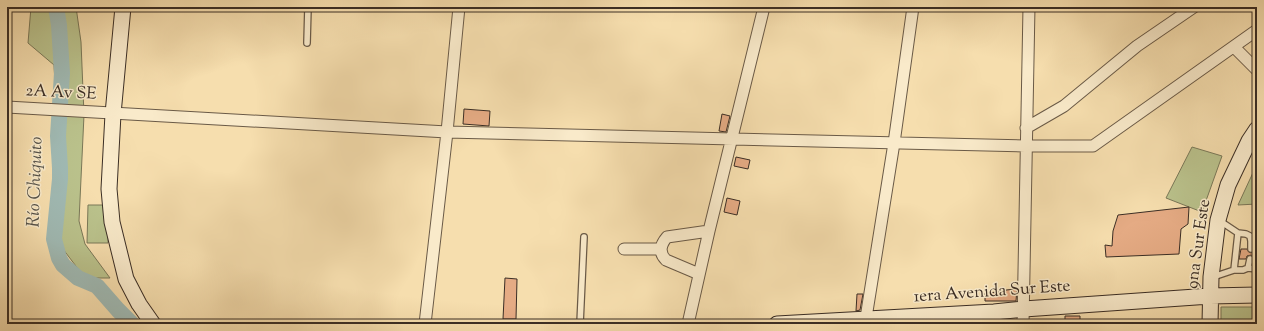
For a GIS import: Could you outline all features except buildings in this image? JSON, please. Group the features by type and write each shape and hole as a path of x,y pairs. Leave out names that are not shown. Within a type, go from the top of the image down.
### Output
{"street":[{"path":"124,7 113,114 109,189 112,222 126,279 139,304 153,324"},
{"path":"425,324 447,132 459,7"},
{"path":"688,324 708,231 764,7"},
{"path":"866,322 894,143 913,7"},
{"path":"1023,324 1028,7"},
{"path":"1026,128 1064,106 1137,46 1194,7"},
{"name":"2A Av SE","path":"7,107 447,132 1025,146 1093,146 1257,30"},
{"path":"1234,47 1257,70"},
{"name":"9na Sur Este","path":"1210,324 1211,277 1218,220 1228,185 1257,129"},
{"path":"699,274 666,260 662,256 661,249 663,242 667,237 708,231"},
{"path":"624,249 661,249"},
{"name":"1era Avenida Sur Este","path":"777,324 994,318 1024,309 1210,296 1257,295"}],"lane":[{"path":"307,43 308,7"},
{"path":"1218,220 1238,233 1250,236 1251,249"},
{"path":"1234,270 1238,233"},
{"path":"580,324 584,238"},
{"path":"1248,268 1250,259"},
{"path":"1211,277 1234,270 1243,270 1248,268 1257,269"}],"green space":[{"path":"31,7 76,7 81,42 84,115 79,221 85,244 110,278 85,278 50,232 58,137 54,65 28,43"},
{"path":"1192,147 1222,156 1202,212 1166,198"},
{"path":"1257,164 1257,204 1238,205"},
{"path":"88,205 109,205 108,243 87,243"},
{"path":"1221,307 1257,307 1257,324 1221,324"}],"waterway":[{"name":"Río Chiquito","path":"56,7 59,25 62,73 58,136 60,179 54,239 59,258 63,265 78,278 97,286 132,324"}]}
